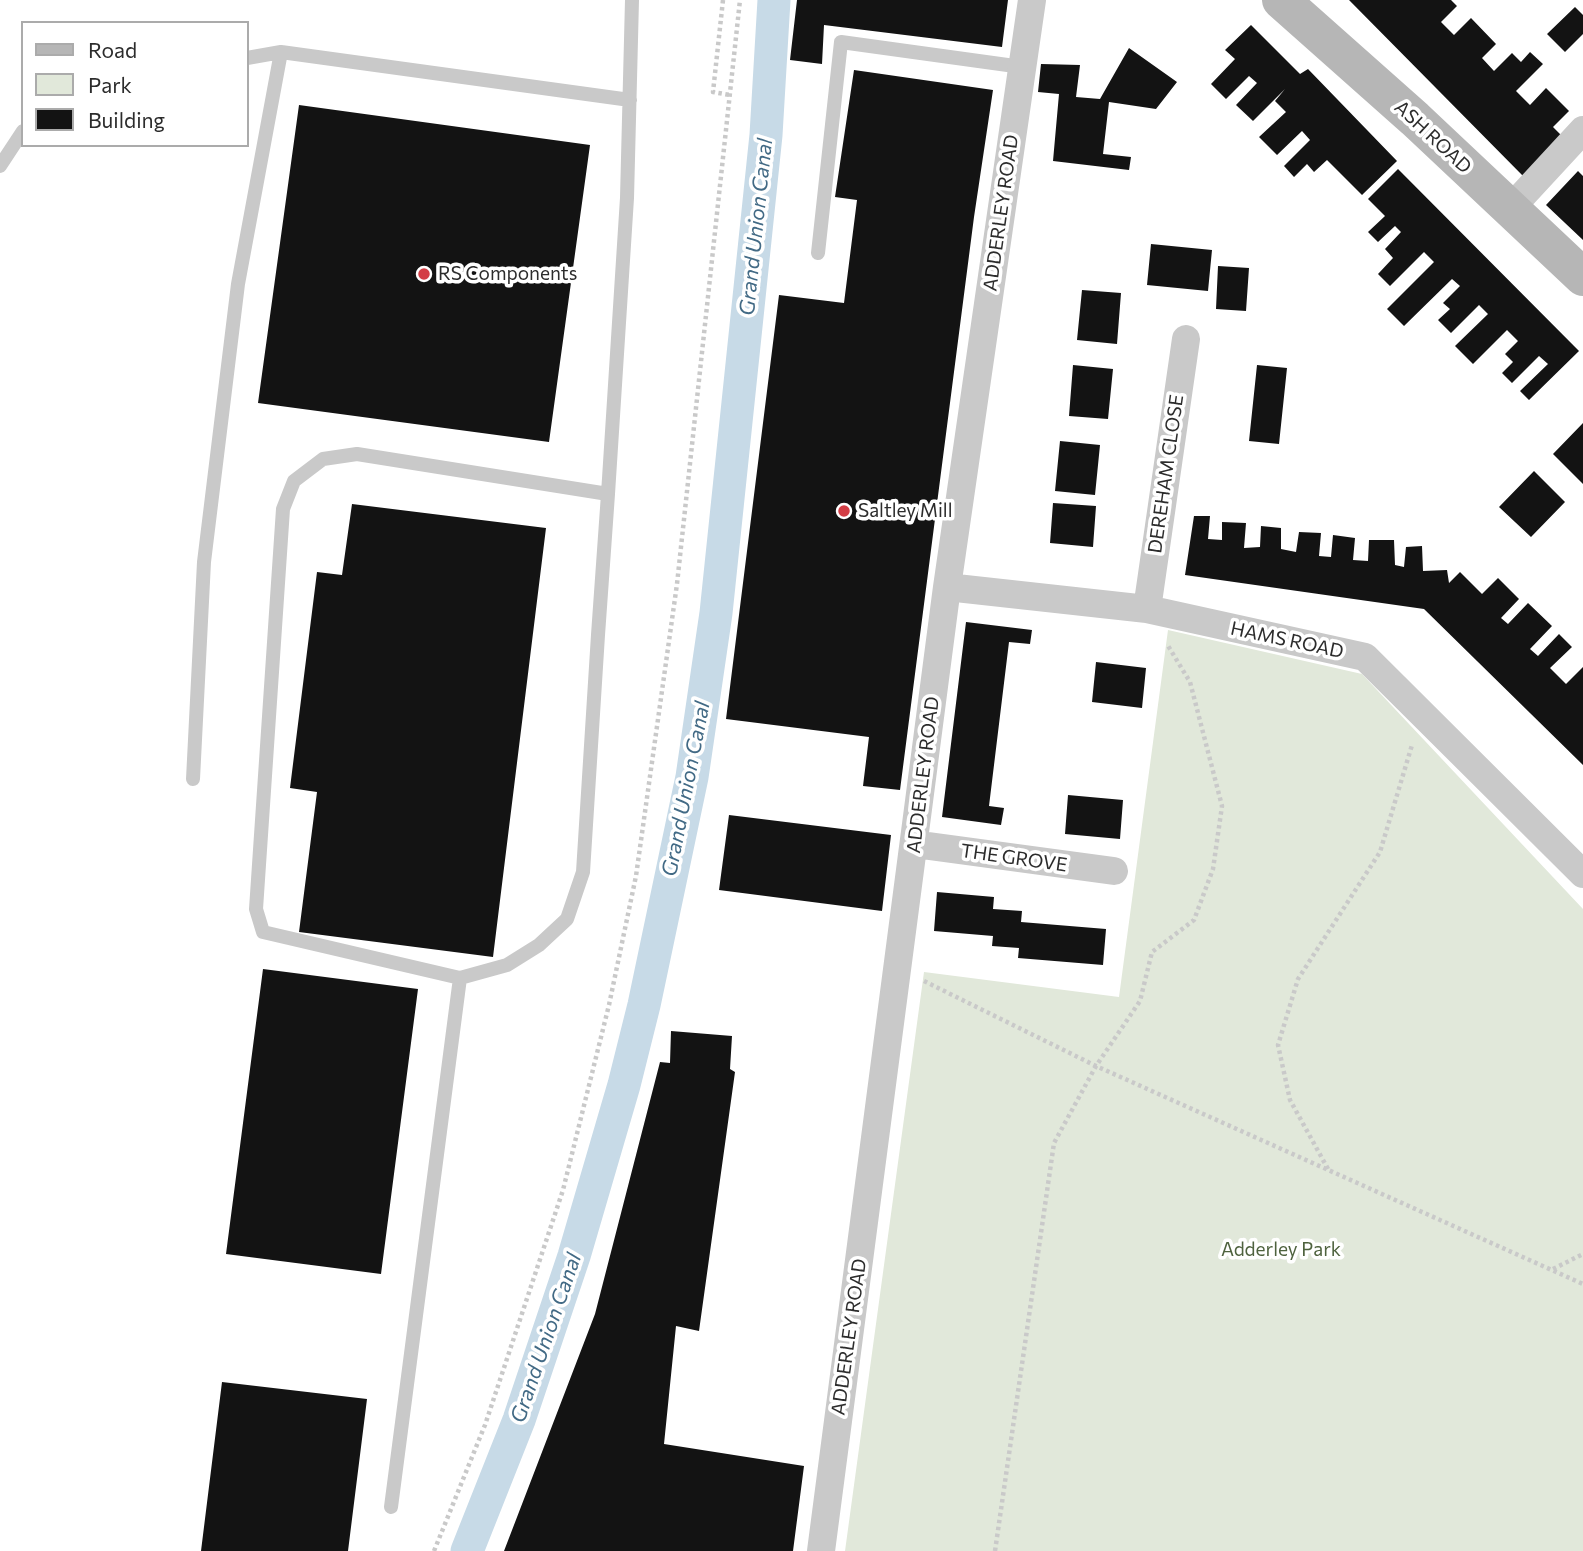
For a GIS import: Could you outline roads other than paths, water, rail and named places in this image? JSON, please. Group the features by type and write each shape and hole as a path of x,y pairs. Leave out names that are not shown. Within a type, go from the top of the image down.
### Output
{"main road":[{"name":"ASH ROAD","path":"1281,0 1583,277"}],"street":[{"name":"ADDERLEY ROAD","path":"821,1551 947,587 1032,0"},
{"path":"1509,210 1583,131"},
{"name":"DEREHAM CLOSE","path":"1147,609 1185,339"},
{"name":"HAMS ROAD","path":"947,587 1147,609 1364,657 1583,874"},
{"name":"THE GROVE","path":"914,844 1114,872"}],"lane":[{"path":"608,494 357,454 323,458 294,481 283,509 256,909 263,932 460,978 507,965 540,945 567,919 583,872 608,494 627,198 632,0"},
{"path":"818,253 841,42 1022,67"},
{"path":"248,58 281,52 630,100"},
{"path":"193,779 204,562 238,284 281,52"},
{"path":"0,166 21,134"},
{"path":"391,1507 460,978"}],"waterway":[{"name":"Grand Union Canal","path":"467,1551 519,1420 574,1256 624,1085 644,1005 692,777 716,613 766,135 774,0"}],"place":[{"name":"RS Components","path":"424,274"},
{"name":"Saltley Mill","path":"844,511"}],"park label":[{"name":"Adderley Park","path":"1281,1250"}]}
